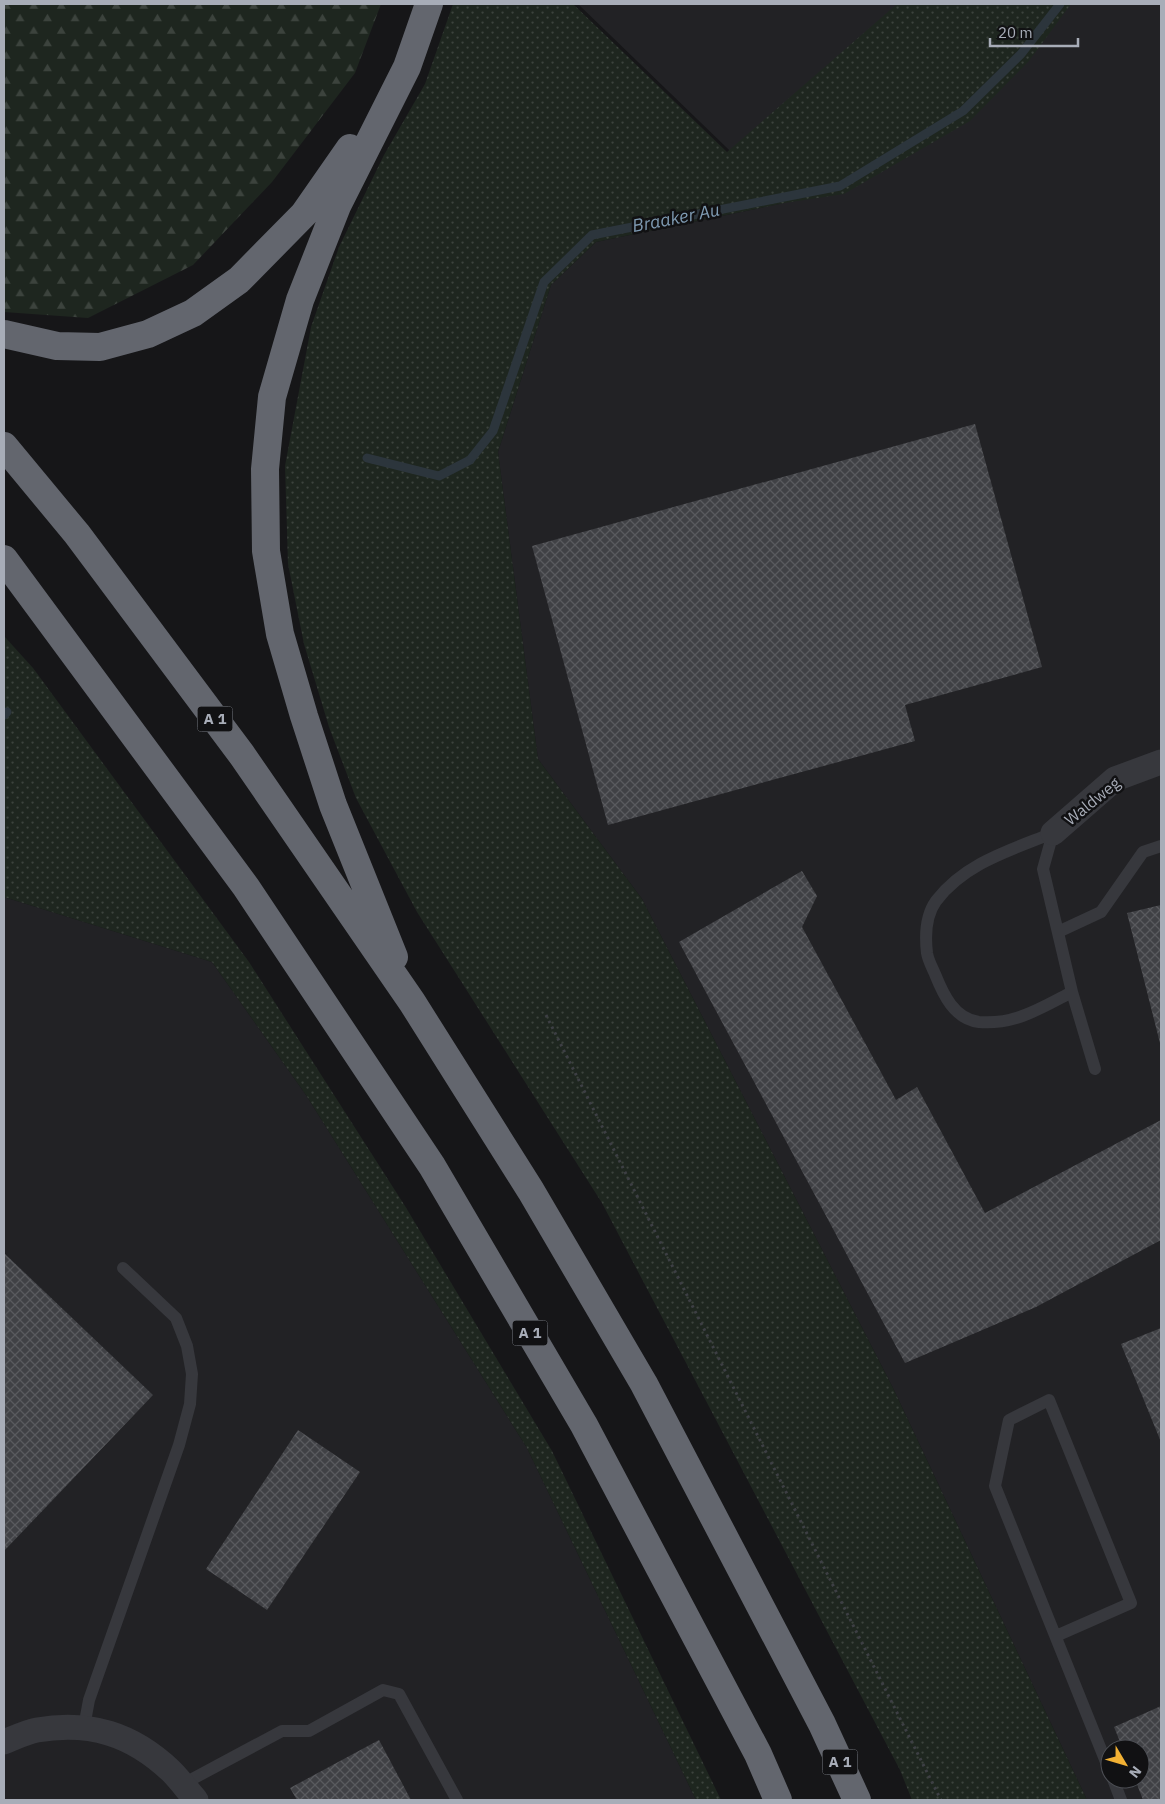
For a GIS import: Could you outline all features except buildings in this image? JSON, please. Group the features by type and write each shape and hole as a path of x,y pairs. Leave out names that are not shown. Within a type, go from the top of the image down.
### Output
{"highway":[{"path":"412,1002 333,806 280,634 266,551 265,468 272,397 300,300 337,206 407,67 429,4"},
{"path":"4,334 12,338 56,346 100,347 148,334 193,313 239,280 304,214 407,67"},
{"name":"A 1","path":"4,446 76,534 242,755 412,1002 531,1191 644,1384 822,1724 857,1800"},
{"name":"A 1","path":"4,559 246,887 432,1166 584,1425 758,1754 778,1800"}],"street":[{"name":"Waldweg","path":"1053,833 1115,779 1161,762"},
{"path":"4,1742 35,1730 84,1727 110,1732 144,1749 172,1772 189,1792"}],"lane":[{"path":"1053,833 1043,868 1072,992 1095,1069"},
{"path":"1053,833 992,858 966,872 947,890 936,902 928,919 927,955 944,996 953,1008 977,1022 1010,1021 1025,1016 1072,992"},
{"path":"1058,932 1101,912 1143,852 1161,846"},
{"path":"84,1727 89,1700 179,1445 190,1404 192,1374 187,1346 176,1318 123,1268"},
{"path":"1056,1636 1131,1602 1049,1400 1009,1420 995,1486 1100,1747"},
{"path":"189,1792 282,1731 309,1731 383,1690 399,1694 458,1800"}],"path":[{"path":"546,1016 941,1800"}],"shaded area":[{"path":"578,4 1161,4 1161,1800 1087,1800 893,1388 642,899 538,759 498,452 551,285 596,242 784,203"},
{"path":"4,897 212,962 306,1095 527,1448 696,1800 4,1800"}],"green space":[{"path":"4,4 381,4 355,73 272,182 193,265 88,318 4,312"},
{"path":"453,4 573,4 727,152 897,4 1071,4 1029,61 970,121 844,194 785,203 596,242 551,285 498,452 538,759 642,899 893,1388 1087,1800 912,1800 900,1770 602,1203 417,912 356,798 329,727 304,644 288,564 285,466 311,327 339,247 384,155 425,84"},
{"path":"4,636 33,668 249,962 405,1206 552,1451 721,1800 696,1800 527,1448 306,1095 212,962 4,897"}],"waterway":[{"name":"Braaker Au","path":"367,458 439,476 470,460 493,431 544,282 592,235 840,186 963,111 1021,54 1060,4"},
{"name":"Braaker Au","path":"4,715 7,712"}]}
